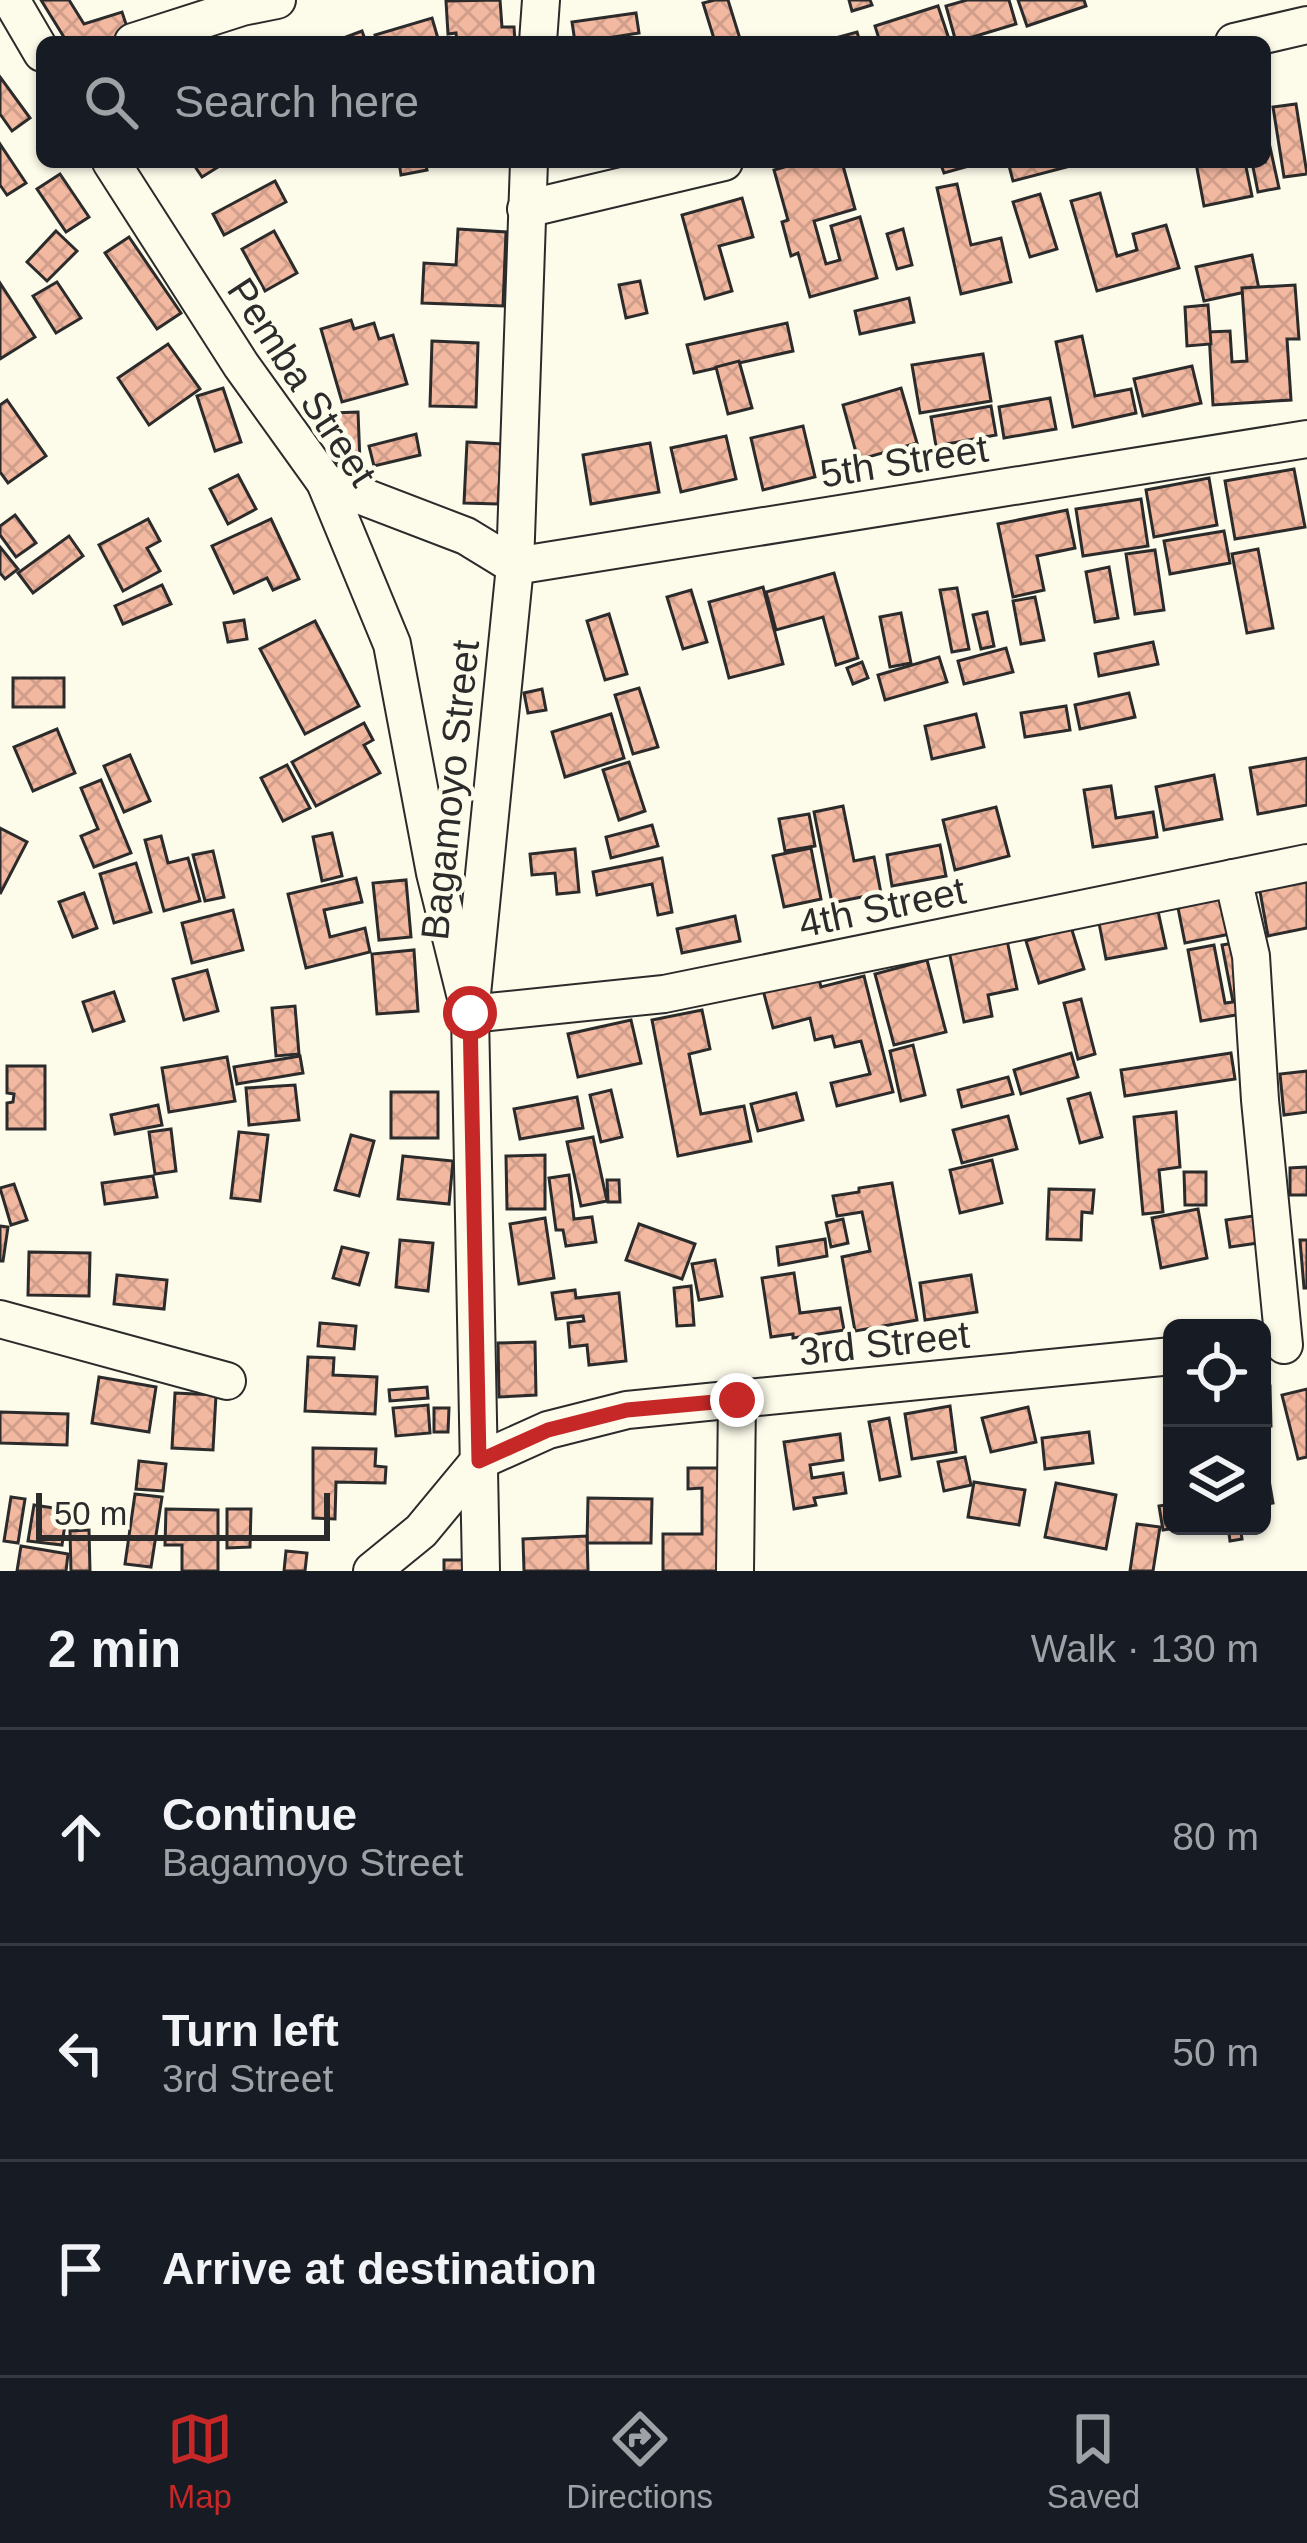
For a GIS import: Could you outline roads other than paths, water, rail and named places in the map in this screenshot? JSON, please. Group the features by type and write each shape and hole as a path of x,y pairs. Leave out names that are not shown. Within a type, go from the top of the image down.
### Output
{"street":[{"path":"11,0 36,43"},
{"path":"152,36 277,0"},
{"path":"538,36 541,0"},
{"path":"1260,36 1307,25"},
{"name":"Pemba Street","path":"115,168 241,365 325,482 392,644 435,873 470,1013"},
{"name":"Bagamoyo Street","path":"481,1571 470,1013 515,566 529,168"},
{"path":"526,209 699,168"},
{"name":"5th Street","path":"515,566 1307,439"},
{"path":"325,482 466,536 515,566"},
{"name":"4th Street","path":"470,1013 664,994 1307,862"},
{"path":"1233,878 1251,956 1284,1345"},
{"path":"0,1319 227,1381"},
{"name":"3rd Street","path":"372,1571 421,1531 479,1461 548,1430 627,1410 1163,1357"},
{"path":"734,1571 737,1400"}]}
